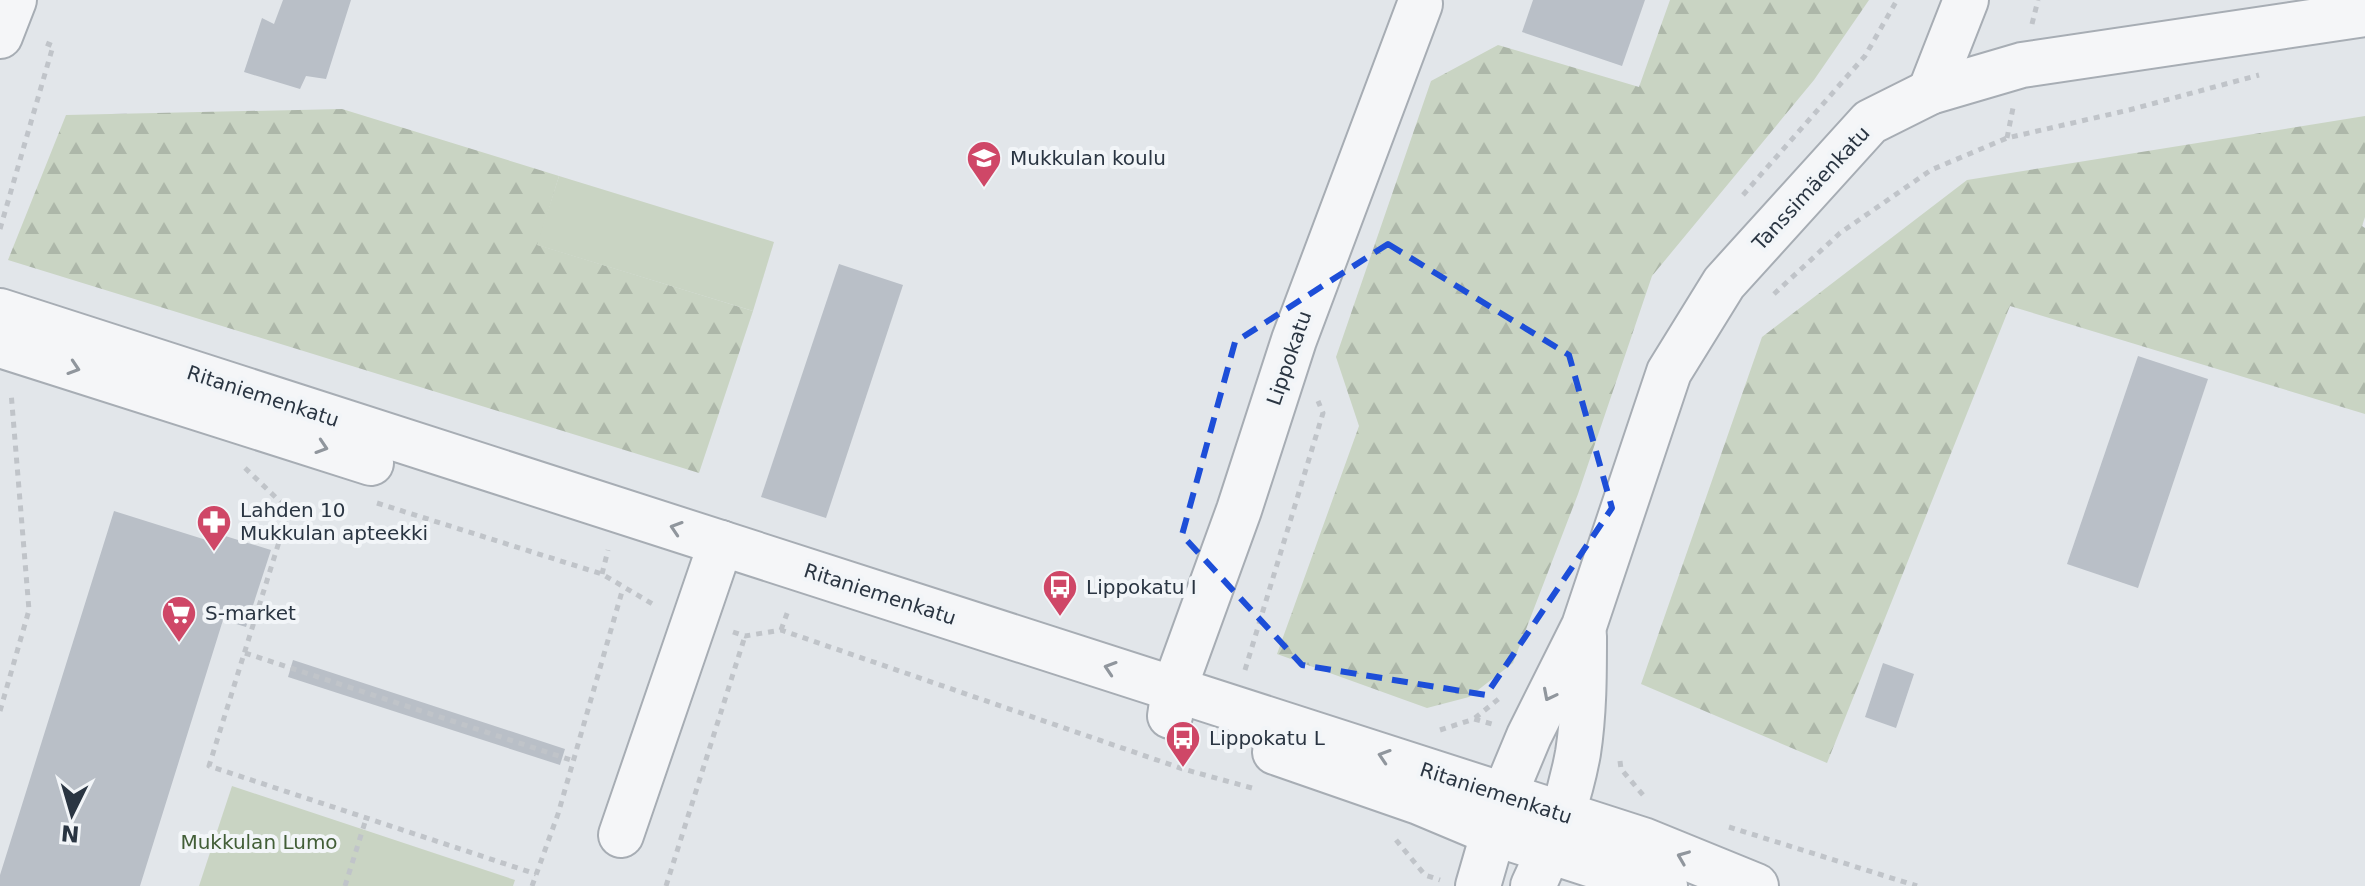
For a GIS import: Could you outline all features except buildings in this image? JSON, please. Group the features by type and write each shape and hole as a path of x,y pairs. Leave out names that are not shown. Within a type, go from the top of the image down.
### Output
{"street":[{"path":"1930,92 1966,0"},
{"name":"Lippokatu","path":"1172,703 1294,340 1420,4"},
{"name":"Tanssimäenkatu","path":"1478,886 1499,814 1529,736 1584,626 1669,372 1724,283 1870,122 1930,92 2022,65 2365,14"},
{"name":"Ritaniemenkatu","path":"0,311 717,557 1172,703 1499,814 1548,850 1665,886"},
{"name":"Ritaniemenkatu","path":"0,345 717,557"},
{"path":"621,835 717,557"},
{"name":"Tanssimäenkatu","path":"1548,850 1578,753 1584,688 1584,626"},
{"name":"Ritaniemenkatu","path":"1548,850 1643,840 1756,886"}],"path":[{"path":"0,229 53,46 6,21"},
{"path":"1766,302 1840,233 1931,170 2007,138 2129,110 2270,71"},
{"path":"0,711 29,610 11,387"},
{"path":"1244,675 1323,413 1317,399"},
{"path":"235,458 289,510 209,766 536,874"},
{"path":"532,886 574,761 623,588"},
{"path":"666,886 745,636"},
{"path":"245,653 574,761"},
{"path":"1619,755 1621,769 1645,796"},
{"path":"345,886 366,819"},
{"path":"1720,825 1917,886"},
{"path":"1425,875 1428,886"}],"highlighted area":[{"path":"1388,244 1569,355 1612,508 1486,695 1302,665 1182,535 1235,342"}],"green space":[{"path":"1670,0 1869,0 1814,80 1652,276 1578,494 1513,663 1469,697 1427,708 1277,654 1359,426 1336,357 1431,81 1498,45 1639,87"},
{"path":"342,109 559,176 538,245 753,311 699,473 8,260 66,115"},
{"path":"2365,116 2365,217 2362,226 2365,228 2365,414 2010,306 1827,763 1641,684 1762,337 1967,180"},
{"path":"559,176 774,242 753,311 537,245"},
{"name":"Mukkulan Lumo","path":"232,786 515,880 513,886 199,886"}],"place":[{"name":"Mukkulan koulu","path":"984,189"},
{"name":"Lahden 10 Mukkulan apteekki","path":"214,553"},
{"name":"Lippokatu I","path":"1060,618"},
{"name":"S-market","path":"179,644"},
{"name":"Lippokatu L","path":"1183,769"}]}
